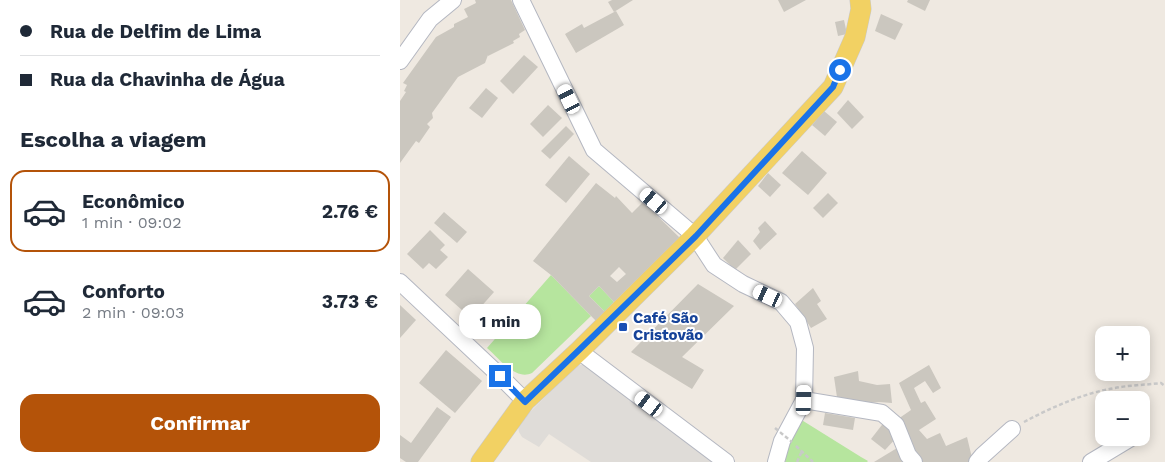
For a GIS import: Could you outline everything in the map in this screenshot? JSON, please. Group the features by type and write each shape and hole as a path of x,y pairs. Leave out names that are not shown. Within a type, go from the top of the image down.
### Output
{"main road":[{"path":"481,462 525,402 696,236 833,87 855,37 863,3"}],"street":[{"path":"400,61 430,19 453,0"},
{"path":"521,0 594,150 696,236 714,265 743,284 781,302 798,322 805,348 804,400 782,440 776,462"},
{"path":"400,282 525,402"},
{"path":"579,350 726,462"},
{"path":"804,400 882,413 896,426 908,455 914,462"},
{"path":"977,462 1012,429"},
{"path":"1091,462 1118,446"}],"path":[{"path":"1012,429 1042,412 1087,395 1115,388 1161,383 1165,386"},
{"path":"775,428 813,462"},
{"path":"796,462 802,451"}],"green space":[{"path":"551,275 591,316 532,373 526,375 519,374 508,367 487,348"},
{"path":"599,286 614,302 605,312 589,296"},
{"path":"800,419 868,461 785,462 789,442"}],"shaded area":[{"path":"580,365 585,365 716,462 591,462 549,434 539,447 522,437 518,426 522,420 568,374"}],"building":[{"path":"475,0 511,0 525,30 519,34 520,37 513,41 514,43 488,55 485,63 458,77 432,113 433,118 427,124 430,127 419,143 416,141 400,163 400,101 406,92 404,91 407,85 403,83 436,37 468,17 464,9 476,3"},
{"path":"612,0 633,0 614,12 608,2"},
{"path":"778,0 806,0 784,12"},
{"path":"908,0 930,0 925,11 907,2"},
{"path":"616,11 624,25 576,53 565,34 582,24 584,28"},
{"path":"881,14 903,24 895,40 875,31"},
{"path":"844,20 847,34 838,36 835,22"},
{"path":"524,55 538,67 513,94 500,81"},
{"path":"486,88 498,98 482,118 469,108"},
{"path":"848,100 864,117 852,129 837,113"},
{"path":"548,105 562,118 543,137 530,124"},
{"path":"824,111 837,122 825,136 812,125"},
{"path":"566,126 574,134 550,159 541,151"},
{"path":"802,151 827,173 808,195 782,173"},
{"path":"569,156 590,174 566,203 545,185"},
{"path":"768,173 781,185 770,197 758,186"},
{"path":"596,183 615,198 616,196 632,213 643,202 680,238 614,302 599,286 589,296 605,312 596,321 551,275 533,261","holes":["619,267 626,274 617,282 610,276"]},
{"path":"828,193 838,203 823,218 813,208"},
{"path":"444,212 467,232 457,243 434,223"},
{"path":"765,221 777,234 760,250 753,241 760,232 758,228"},
{"path":"430,230 445,245 440,250 448,257 436,269 429,263 423,269 407,254"},
{"path":"738,240 751,254 735,270 723,258"},
{"path":"468,269 494,292 471,318 445,295"},
{"path":"698,284 734,306 682,357 704,370 692,389 631,352"},
{"path":"813,288 821,301 817,304 827,319 811,328 795,304"},
{"path":"400,305 416,320 400,338"},
{"path":"446,350 482,381 455,413 419,383"},
{"path":"929,365 941,388 933,393 925,381 914,388 921,403 925,401 936,419 919,430 927,439 940,433 946,446 967,437 973,462 919,462 898,419 911,410 899,383"},
{"path":"858,371 859,381 877,385 890,384 892,403 838,404 834,377"},
{"path":"437,407 451,417 418,462 406,462 400,458 400,435 411,443"},
{"path":"825,413 855,418 853,430 823,425"},
{"path":"885,421 898,436 885,450 871,439"},
{"path":"902,445 910,462 874,462"}],"place":[{"name":"Café São Cristovão","path":"623,327"}],"route":[{"path":"500,376 525,402 696,236 833,87 840,70"}]}
